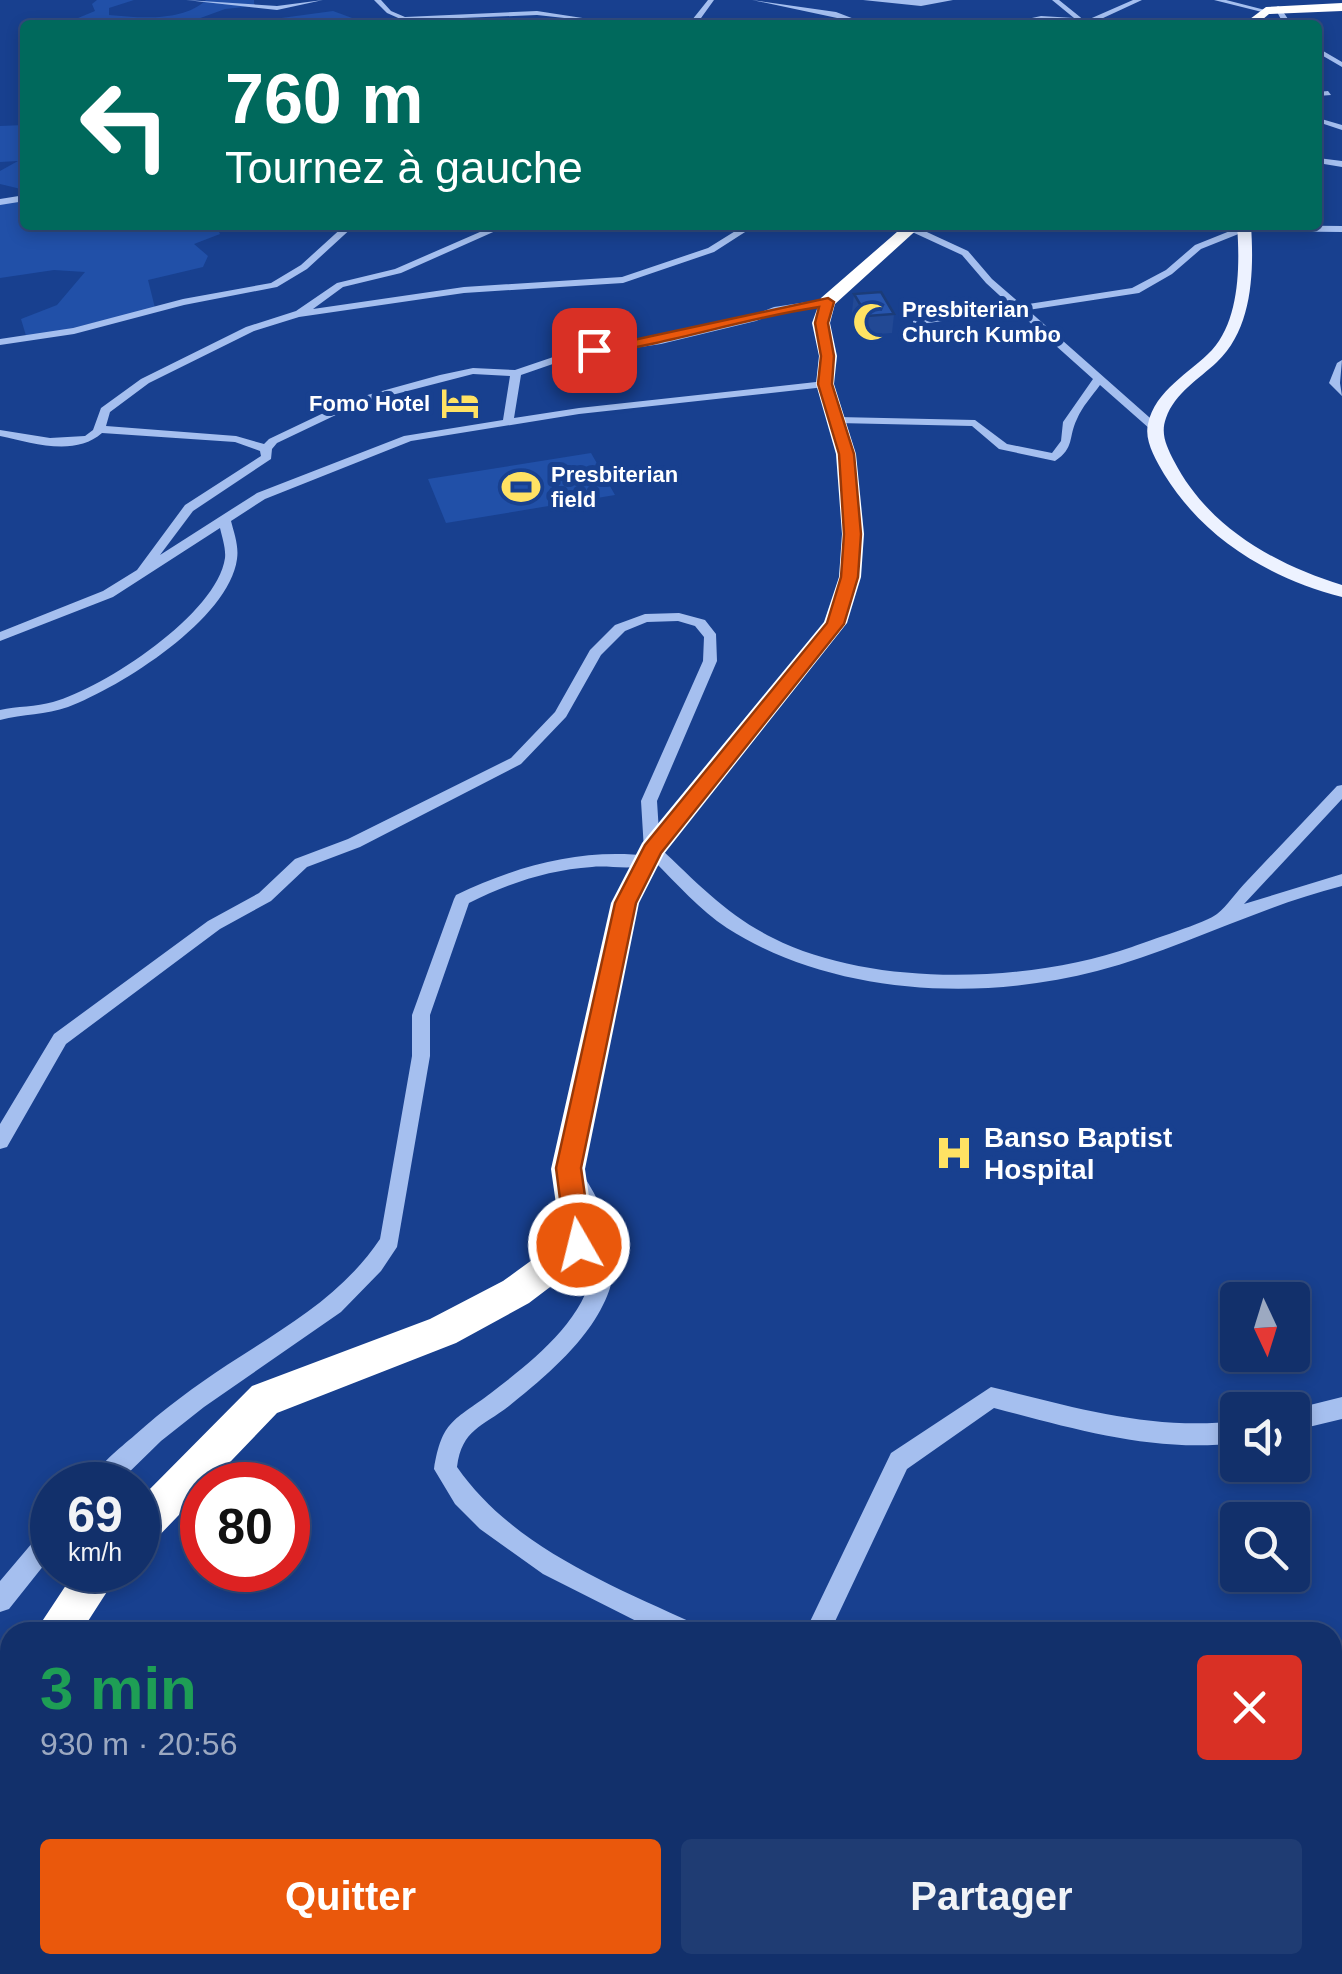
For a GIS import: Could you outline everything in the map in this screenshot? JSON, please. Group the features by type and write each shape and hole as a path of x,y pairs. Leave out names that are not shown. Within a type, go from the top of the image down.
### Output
{"highway":[{"path":"1256,20 1272,9 1342,6"},
{"path":"160,1507 265,1400 336,1376 443,1331 516,1292 579,1245 568,1168 621,921 649,856 835,624 850,577 852,534 846,454 825,384 828,356 821,323 828,302 905,230"},
{"path":"63,1622 85,1592"}],"main road":[{"path":"1245,230 1232,331 1222,348 1163,405 1154,427 1176,480 1196,511 1221,533 1304,578 1342,591"}],"street":[{"path":"189,0 277,8 320,0"},
{"path":"377,0 389,12 411,20"},
{"path":"494,20 525,0"},
{"path":"696,20 711,0"},
{"path":"756,0 852,20"},
{"path":"872,0 921,4 950,0"},
{"path":"1055,0 1079,20"},
{"path":"1094,20 1139,0"},
{"path":"1217,0 1272,9 1283,20"},
{"path":"408,18 537,13 588,20"},
{"path":"1101,18 1108,20"},
{"path":"1030,20 1058,20"},
{"path":"0,342 74,331 183,302 274,284 304,266 344,230"},
{"path":"298,314 340,285 398,271 492,230"},
{"path":"0,433 60,444 91,437 100,430 105,410 145,381 250,330 298,314 464,290 623,280 711,250 743,230"},
{"path":"912,230 966,253 1154,427"},
{"path":"917,323 1019,305 1136,291 1169,272 1198,247 1236,230"},
{"path":"266,449 288,432 357,401 473,371 516,373 571,354 661,341 752,320 774,310 828,302"},
{"path":"1342,363 1334,383 1342,393"},
{"path":"508,421 516,373"},
{"path":"838,420 974,423 1004,446 1055,457 1067,442 1069,422 1100,377"},
{"path":"0,637 80,607 137,578 224,518 330,466 408,438 508,421 825,384"},
{"path":"100,430 236,439 266,449"},
{"path":"137,578 189,508 267,457 266,449"},
{"path":"0,715 68,702 148,657 190,624 220,590 232,560 224,518"},
{"path":"0,1141 60,1039 214,925 265,897 302,863 354,843 516,761 561,714 595,653 620,628 645,618 680,617 700,623 711,637 710,661 649,801 649,856"},
{"path":"1224,916 1342,790"},
{"path":"121,1462 138,1443 318,1316 376,1266 390,1241 421,1056 421,1014 462,899 498,880 587,857 649,856 731,922 768,944 811,959 951,984 990,983 1098,964 1288,892 1342,880"},
{"path":"568,1168 595,1207 606,1250 603,1288 579,1322 526,1375 452,1438 445,1469 460,1497 568,1577 663,1622"},
{"path":"822,1622 899,1460 990,1397 1105,1426 1220,1436"},
{"path":"1310,1416 1342,1408"},
{"path":"0,1600 30,1564"}],"shaded area":[{"path":"97,0 134,0 109,8 109,15 160,17 186,12 206,0 254,0 254,6 225,9 195,20 73,20 95,11 92,4"},
{"path":"333,11 358,20 249,19"},
{"path":"20,125 20,189 0,184 0,171 18,161 0,162 0,126"},
{"path":"20,198 20,230 218,230 220,234 194,244 208,256 203,267 148,280 155,308 27,339 21,319 57,305 85,272 54,270 0,278 0,204"},
{"name":"Presbiterian field","path":"591,453 615,495 446,523 428,479"}],"building":[{"path":"881,292 894,314 867,316 854,294"}],"place":[{"name":"Presbiterian Church Kumbo","path":"872,322"},
{"name":"Fomo Hotel","path":"460,403"},
{"name":"Presbiterian field","path":"521,487"},
{"name":"Banso Baptist Hospital","path":"954,1153"}],"route":[{"path":"579,1245 568,1168 602,993 626,903 652,850 835,624 850,577 852,534 846,454 825,384 828,356 821,323 828,302 774,310 752,320 661,341 594,350"}]}
